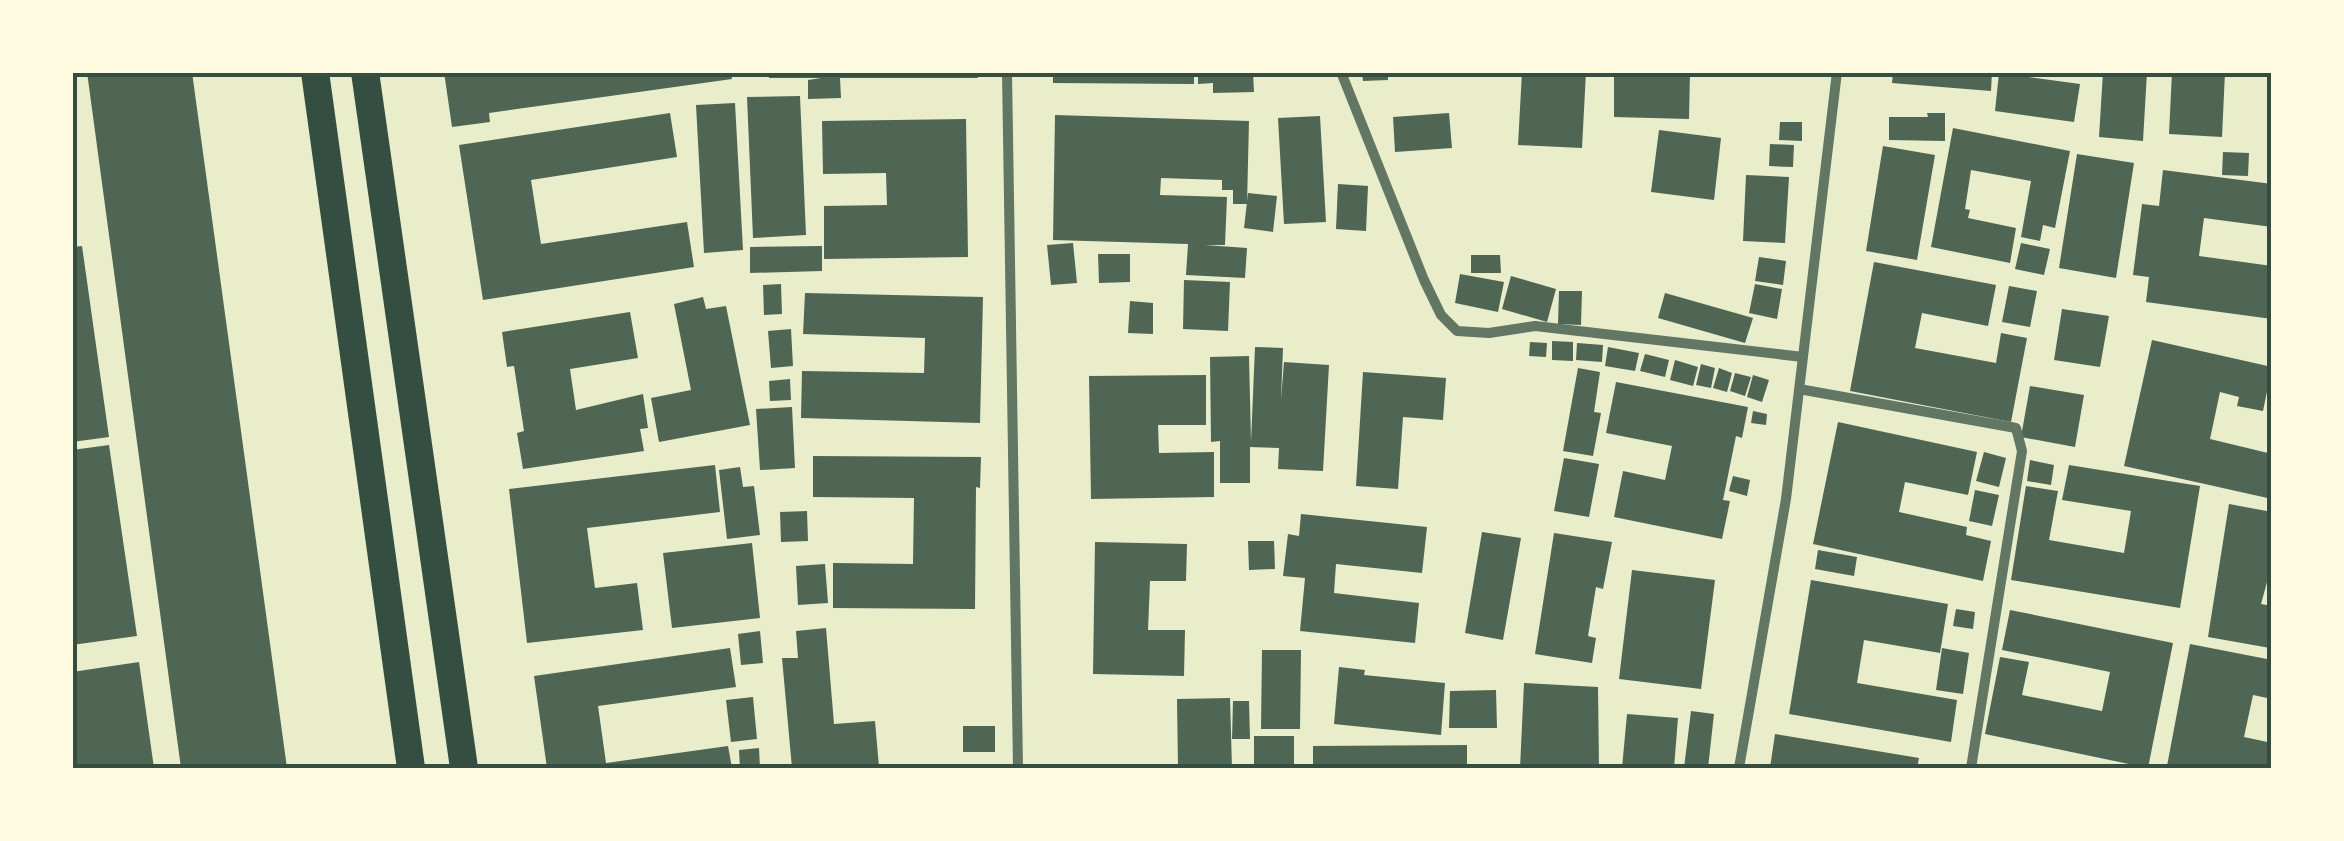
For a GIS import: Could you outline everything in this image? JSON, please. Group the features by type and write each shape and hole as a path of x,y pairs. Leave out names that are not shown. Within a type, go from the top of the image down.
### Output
{"highway":[{"path":"315,72 411,768"},
{"path":"365,72 464,768"}],"street":[{"path":"1007,72 1018,768"},
{"path":"1341,72 1440,316 1457,331 1490,333 1535,326 1802,357"},
{"path":"1739,768 1786,499 1836,72"},
{"path":"1799,390 2016,428 2022,451 1971,768"}],"building":[{"path":"87,72 192,72 287,768 181,768"},
{"path":"444,72 731,72 732,79 489,113 490,122 452,127"},
{"path":"769,72 978,72 978,78 840,78 841,98 808,99 808,80 821,78 769,78"},
{"path":"1053,72 1194,72 1194,84 1053,83"},
{"path":"1198,72 1253,72 1254,92 1213,93 1213,83 1198,84"},
{"path":"1362,72 1388,72 1388,80 1363,81"},
{"path":"1522,72 1586,72 1582,148 1518,145"},
{"path":"1614,72 1690,72 1689,119 1614,117"},
{"path":"1893,72 1992,72 1991,91 1892,83"},
{"path":"2103,72 2147,72 2143,141 2099,137"},
{"path":"2172,72 2225,72 2222,137 2169,134"},
{"path":"1999,73 2080,84 2074,122 1995,111"},
{"path":"800,96 806,235 753,238 747,97"},
{"path":"735,103 743,250 704,253 696,105"},
{"path":"670,113 677,157 531,180 541,244 687,222 694,267 483,300 459,145"},
{"path":"1449,113 1452,148 1395,152 1393,117"},
{"path":"1927,113 1945,113 1945,141 1889,140 1889,117 1928,117"},
{"path":"1055,115 1249,121 1247,204 1233,204 1233,190 1222,190 1222,180 1161,178 1160,195 1227,197 1225,245 1205,245 1247,248 1245,278 1186,275 1188,244 1053,240"},
{"path":"1320,116 1326,222 1284,224 1278,118"},
{"path":"966,119 968,257 824,259 824,206 887,205 886,173 823,174 822,121"},
{"path":"1780,122 1802,122 1802,141 1779,140"},
{"path":"1953,128 2070,151 2055,228 2043,225 2040,241 2021,237 2031,181 1971,170 1965,209 1970,210 1968,218 2016,228 2010,263 1931,247"},
{"path":"1659,130 1721,138 1714,200 1651,192"},
{"path":"1770,144 1794,145 1793,167 1769,166"},
{"path":"1883,146 1935,155 1917,260 1866,251"},
{"path":"2223,152 2249,153 2248,176 2222,175"},
{"path":"2077,154 2134,163 2116,278 2059,268"},
{"path":"2163,170 2272,184 2272,227 2204,218 2199,256 2272,266 2272,319 2146,302 2149,277 2133,275 2142,204 2159,206"},
{"path":"1746,175 1789,177 1785,243 1743,241"},
{"path":"1338,184 1368,186 1366,231 1336,229"},
{"path":"1248,193 1277,196 1273,232 1244,228"},
{"path":"1073,243 1077,283 1051,285 1047,245"},
{"path":"2021,243 2050,249 2044,275 2015,269"},
{"path":"82,246 109,437 72,442 72,247"},
{"path":"822,246 822,271 750,273 750,247"},
{"path":"1098,254 1130,254 1130,282 1099,283"},
{"path":"1471,255 1500,255 1501,273 1471,273"},
{"path":"1759,257 1786,261 1783,285 1755,281"},
{"path":"1874,262 1996,285 1988,326 1922,313 1915,348 1996,363 2001,333 2027,338 2011,422 1850,391"},
{"path":"1460,274 1504,282 1498,312 1455,303"},
{"path":"1511,276 1556,289 1547,322 1502,309"},
{"path":"1184,280 1230,282 1228,331 1183,329"},
{"path":"781,284 782,314 764,315 763,285"},
{"path":"1755,284 1782,289 1777,319 1749,313"},
{"path":"2009,286 2037,291 2030,327 2002,322"},
{"path":"1559,291 1582,291 1581,325 1558,324"},
{"path":"805,293 983,297 980,423 801,418 802,371 924,373 925,338 803,334"},
{"path":"1665,293 1753,318 1745,343 1658,318"},
{"path":"703,297 706,309 726,306 750,425 659,442 651,398 691,390 674,304"},
{"path":"1130,301 1153,303 1153,334 1128,333"},
{"path":"2062,309 2109,316 2100,367 2054,360"},
{"path":"630,312 638,358 570,369 576,410 643,394 648,428 640,429 644,451 523,469 517,433 524,431 514,366 507,367 502,332"},
{"path":"791,329 793,366 771,368 768,331"},
{"path":"2152,340 2272,367 2263,411 2237,406 2239,397 2220,392 2210,439 2268,453 2272,446 2272,499 2124,466"},
{"path":"1552,341 1573,342 1573,361 1552,360"},
{"path":"1530,342 1547,343 1546,357 1529,356"},
{"path":"1577,343 1603,345 1602,362 1576,360"},
{"path":"1255,347 1283,348 1281,400 1284,362 1329,365 1323,471 1278,469 1279,448 1250,447 1250,483 1220,483 1220,441 1211,442 1210,357 1249,356 1251,442"},
{"path":"1608,347 1639,353 1635,371 1605,366"},
{"path":"1645,354 1669,360 1665,377 1640,371"},
{"path":"1675,360 1698,367 1693,386 1670,380"},
{"path":"1701,364 1715,368 1711,388 1696,385"},
{"path":"1578,368 1600,372 1594,412 1601,413 1593,456 1563,451"},
{"path":"1719,368 1732,373 1727,392 1713,388"},
{"path":"1363,372 1446,378 1443,420 1403,417 1398,489 1356,486"},
{"path":"1735,373 1751,377 1745,396 1730,391"},
{"path":"1206,375 1206,425 1158,425 1159,453 1214,452 1214,497 1091,499 1089,376"},
{"path":"1753,375 1769,380 1762,402 1747,397"},
{"path":"790,379 791,400 770,401 769,381"},
{"path":"1616,382 1748,407 1742,438 1736,436 1723,500 1730,501 1722,539 1614,517 1623,471 1665,480 1672,446 1606,433"},
{"path":"2030,386 2084,395 2075,447 2021,437"},
{"path":"792,407 795,468 760,470 756,409"},
{"path":"1753,411 1767,414 1766,425 1751,423"},
{"path":"1838,422 1977,452 1968,495 1905,482 1899,512 1967,527 1966,535 1991,541 1983,581 1813,544"},
{"path":"109,445 137,636 72,645 72,450"},
{"path":"1984,452 2006,458 1999,487 1976,481"},
{"path":"813,456 981,457 980,488 976,487 975,609 833,608 833,563 913,564 914,498 813,497"},
{"path":"1564,458 1599,464 1589,517 1554,511"},
{"path":"2030,460 2054,465 2051,485 2027,481"},
{"path":"715,465 720,512 587,528 595,588 637,583 643,630 527,643 509,489"},
{"path":"2069,465 2200,486 2180,608 2011,580 2026,486 2058,491 2049,540 2124,553 2131,511 2062,500"},
{"path":"740,467 743,487 754,486 760,535 727,539 719,470"},
{"path":"1733,476 1750,480 1747,496 1729,491"},
{"path":"1975,490 1999,495 1992,526 1969,521"},
{"path":"2229,504 2272,512 2272,564 2261,604 2272,606 2270,648 2208,637"},
{"path":"807,511 808,541 781,542 780,512"},
{"path":"1301,514 1427,527 1422,573 1336,564 1334,593 1419,603 1415,643 1300,631 1305,578 1283,576 1288,534 1299,536"},
{"path":"1482,532 1521,538 1503,640 1465,633"},
{"path":"1554,533 1612,542 1603,589 1596,587 1588,636 1596,638 1592,663 1535,654"},
{"path":"1248,541 1274,541 1275,569 1249,570"},
{"path":"1095,542 1187,544 1186,581 1150,581 1148,630 1185,630 1184,676 1093,674"},
{"path":"752,543 760,618 672,628 663,553"},
{"path":"1818,550 1857,557 1854,576 1815,569"},
{"path":"825,564 828,603 798,605 796,566"},
{"path":"1632,570 1715,580 1701,689 1619,679"},
{"path":"1811,580 1948,604 1940,653 1864,640 1857,683 1957,700 1951,742 1789,714"},
{"path":"1956,609 1975,612 1973,629 1953,626"},
{"path":"2010,610 2173,643 2148,768 1985,734 2000,657 2029,662 2022,695 2102,711 2110,672 2002,650"},
{"path":"826,628 834,724 875,721 879,767 792,768 782,658 798,658 796,631"},
{"path":"760,631 763,663 741,665 738,634"},
{"path":"2190,644 2272,660 2272,699 2253,695 2244,737 2272,743 2272,768 2167,766"},
{"path":"730,648 736,687 598,706 606,763 728,746 732,768 547,768 534,676"},
{"path":"1942,648 1969,653 1963,694 1936,690"},
{"path":"1262,650 1301,650 1300,729 1261,729"},
{"path":"139,662 154,768 72,768 72,672"},
{"path":"1339,667 1365,670 1364,675 1445,683 1441,735 1334,724"},
{"path":"1524,683 1598,687 1599,768 1520,768"},
{"path":"1496,690 1497,728 1449,728 1450,691"},
{"path":"753,697 757,739 731,742 726,700"},
{"path":"1230,698 1232,768 1178,768 1177,699"},
{"path":"1233,701 1249,701 1250,739 1232,739"},
{"path":"1691,711 1714,714 1708,768 1684,768"},
{"path":"1627,714 1678,718 1674,768 1622,768"},
{"path":"963,726 995,726 995,752 963,752"},
{"path":"1775,734 1919,758 1917,768 1770,768"},
{"path":"1254,736 1294,736 1294,768 1254,768"},
{"path":"1467,745 1467,768 1313,768 1313,746"},
{"path":"759,748 760,768 740,768 739,750"}]}
